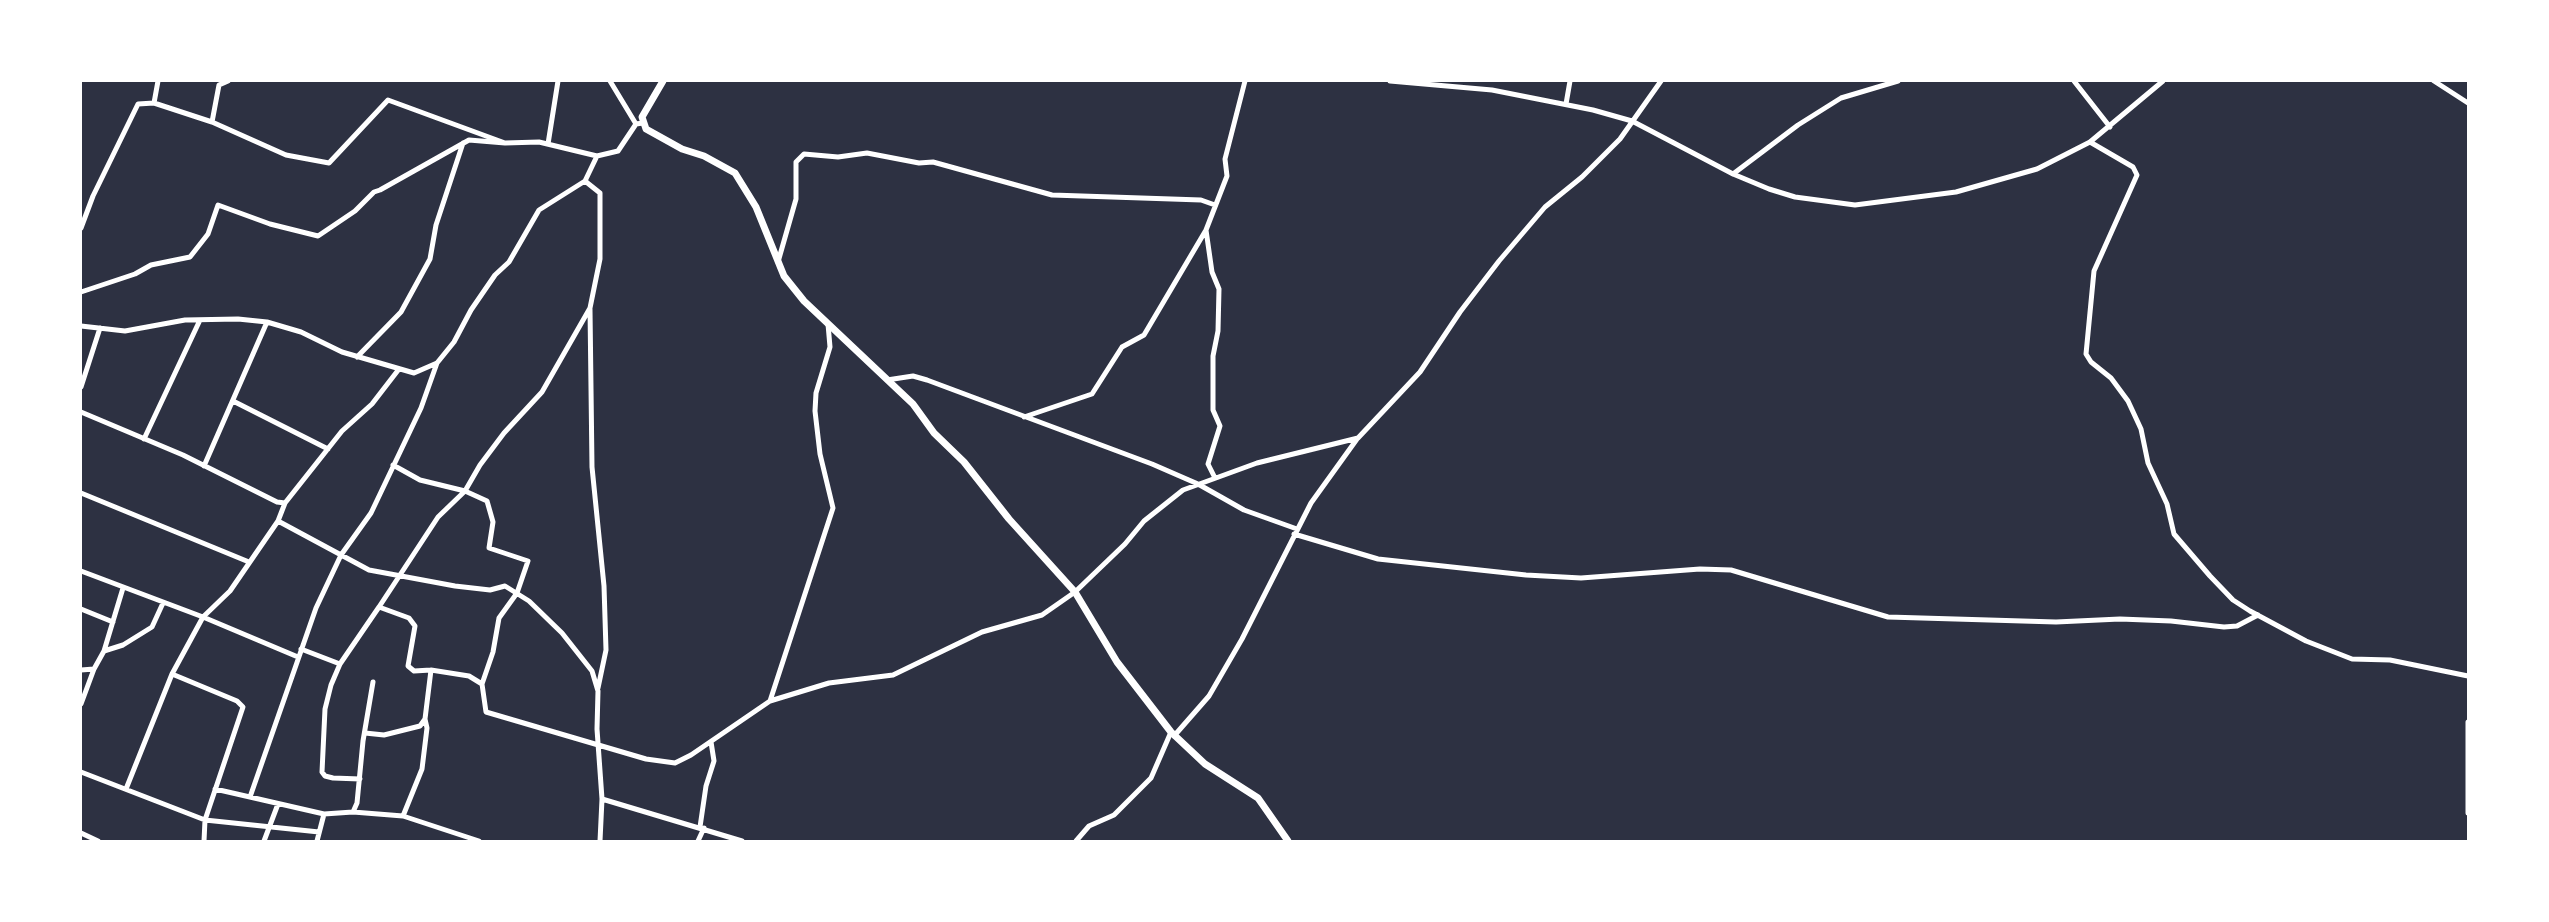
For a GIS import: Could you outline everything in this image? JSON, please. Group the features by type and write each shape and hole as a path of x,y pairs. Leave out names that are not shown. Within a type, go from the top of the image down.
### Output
{"street":[{"path":"154,103 158,81"},
{"path":"212,122 219,83 228,81"},
{"path":"548,144 558,81"},
{"path":"610,81 646,129 682,149 704,156 735,173 756,207 784,276 804,301 914,404 934,433 964,462 1009,519 1075,592 1117,662 1173,734 1205,764 1258,798 1288,841"},
{"path":"81,292 135,274 151,265 190,257 208,234 218,205 270,224 318,236 355,211 374,192 469,140 548,144 597,156 618,151 640,123 663,81"},
{"path":"1024,417 1092,394 1122,347 1144,335 1206,230 1227,176 1224,159 1245,81"},
{"path":"1390,81 1492,90 1566,104 1632,121 1733,174 1769,189 1795,197 1855,205 1956,192 2026,172 2090,142 2110,128 2163,81"},
{"path":"1566,104 1570,81"},
{"path":"1076,841 1089,826 1114,815 1151,778 1173,734 1209,696 1242,639 1311,503 1358,438 1420,372 1467,303 1545,207 1608,152 1662,81"},
{"path":"1733,174 1798,125 1841,98 1898,81"},
{"path":"2074,81 2110,128"},
{"path":"2434,81 2468,103"},
{"path":"81,228 93,196 138,104 154,103 212,122 286,155 329,163 388,100 505,143"},
{"path":"2090,142 2133,167 2138,175 2094,271 2086,354 2091,362 2111,378 2128,401 2141,429 2148,464 2167,504 2174,534 2233,600 2306,640 2352,659 2390,660 2468,676"},
{"path":"357,357 401,312 430,259 436,225 463,143"},
{"path":"778,262 796,199 796,162 804,154 838,157 867,153 919,163 933,162 1052,195 1201,200 1215,205"},
{"path":"250,797 301,649 341,555 371,513 421,408 437,363 454,342 471,310 495,275 509,262 539,210 585,181 597,156"},
{"path":"585,181 600,193 600,260 590,308 592,467 604,586 606,650 598,691 598,745 602,799 600,841"},
{"path":"1206,230 1212,272 1220,289 1218,331 1213,356 1213,410 1220,426 1208,464 1215,478"},
{"path":"360,779 333,778 325,776 322,771 325,709 331,684 340,664 402,575 438,517 465,491 480,465 504,433 542,392 590,308"},
{"path":"81,326 125,331 185,320 238,319 267,322 301,332 342,352 414,373 437,363"},
{"path":"144,438 200,320"},
{"path":"204,466 267,322"},
{"path":"770,701 833,508 820,454 815,411 816,393 830,347 831,333 828,322"},
{"path":"81,387 100,328"},
{"path":"126,789 172,674 203,617 230,591 278,521 285,503 342,431 372,404 399,369"},
{"path":"887,380 913,376 1152,464 1198,484 1244,510 1295,531 1378,559 1526,575 1581,578 1701,569 1731,570 1888,617 2056,622 2120,619 2171,621 2224,627 2237,626 2258,615"},
{"path":"233,401 328,449"},
{"path":"81,412 144,438 277,502 285,503"},
{"path":"393,465 420,480 465,491 487,501 493,522 489,548 528,561 517,593 499,618 493,652 482,684 486,712 646,759 675,763 711,742 770,701 829,683 893,675 982,632 1042,615 1075,592 1162,505 1183,490 1257,464 1358,438"},
{"path":"81,493 249,562"},
{"path":"278,521 369,570 478,589 489,590 505,586 529,601 576,648 592,671 598,691"},
{"path":"81,572 203,617 298,657"},
{"path":"81,704 94,669 104,651 123,588"},
{"path":"104,651 123,645 152,627 163,603"},
{"path":"379,607 409,618 415,626 408,666 414,671 431,670 469,676 482,684"},
{"path":"81,609 113,622"},
{"path":"301,649 340,664"},
{"path":"81,670 94,669"},
{"path":"403,816 422,769 431,670"},
{"path":"172,674 237,701 243,707 205,820 204,841"},
{"path":"353,812 357,803 373,682"},
{"path":"365,733 384,735 404,732 420,726 425,719"},
{"path":"2468,722 2468,813"},
{"path":"698,841 702,828 706,786 714,761 711,742"},
{"path":"81,772 205,820 319,832"},
{"path":"215,789 324,814 353,812 403,816 478,841"},
{"path":"602,799 742,841"},
{"path":"264,841 278,804"},
{"path":"317,841 324,814"},
{"path":"81,833 98,841"}]}
